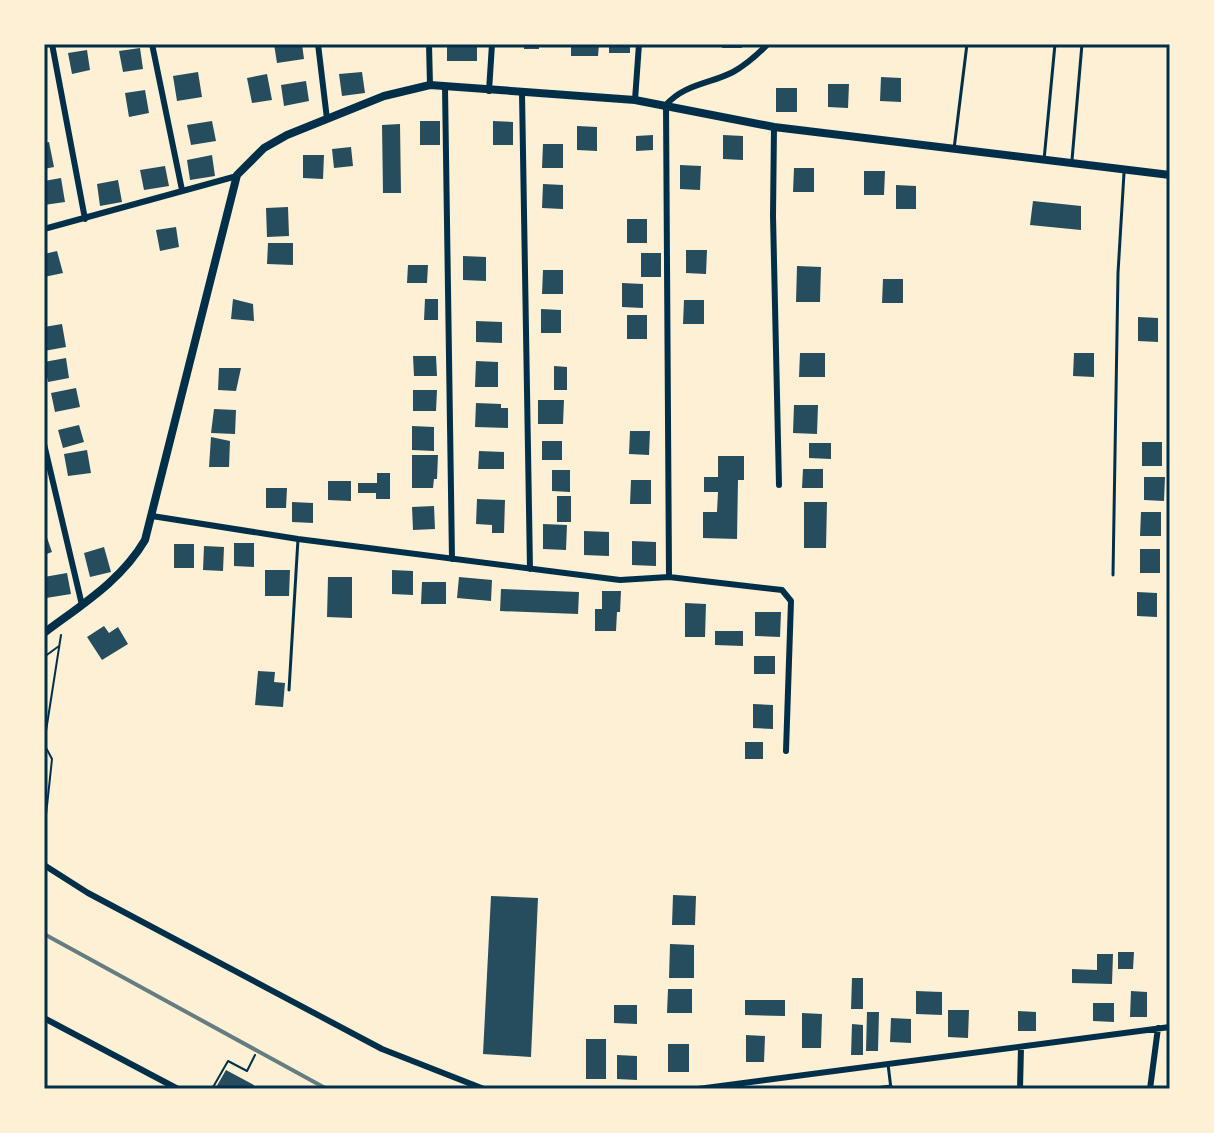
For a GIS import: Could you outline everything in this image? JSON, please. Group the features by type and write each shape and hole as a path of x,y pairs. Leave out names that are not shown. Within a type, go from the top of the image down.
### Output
{"main road":[{"path":"44,633 114,581 135,558 145,540 237,175 264,148 287,135 384,96 430,85 635,100 774,127 1170,175"}],"street":[{"path":"52,44 85,219"},
{"path":"152,44 182,190"},
{"path":"318,44 327,119"},
{"path":"429,44 430,85"},
{"path":"489,91 492,44"},
{"path":"635,100 639,44"},
{"path":"669,577 666,105 674,95 733,72 768,44"},
{"path":"445,87 452,559"},
{"path":"522,93 530,569"},
{"path":"774,127 779,485"},
{"path":"44,229 237,175"},
{"path":"44,444 82,605"},
{"path":"152,516 298,539 620,580 669,577 782,590 791,601 786,751"},
{"path":"44,865 88,893 382,1049 484,1089"},
{"path":"44,1018 168,1087 178,1089"},
{"path":"698,1089 1170,1027"},
{"path":"1150,1089 1158,1028"},
{"path":"1020,1089 1021,1047"}],"lane":[{"path":"954,149 967,44"},
{"path":"1044,160 1055,44"},
{"path":"1072,163 1082,44"},
{"path":"1113,575 1118,273 1124,169"},
{"path":"289,690 298,539"},
{"path":"867,1089 891,1088 888,1064"}],"path":[{"path":"44,834 52,759 44,744 62,631"},
{"path":"45,655 60,645"},
{"path":"44,700 51,701"},
{"path":"212,1089 228,1061 247,1071 255,1055"}],"building":[{"path":"274,44 302,44 304,59 277,63"},
{"path":"524,44 539,44 539,49 524,49"},
{"path":"571,44 599,44 598,56 571,56"},
{"path":"609,44 630,44 630,53 609,53"},
{"path":"722,44 742,44 742,48 722,48"},
{"path":"447,45 477,45 477,61 447,61"},
{"path":"140,48 143,69 123,72 119,51"},
{"path":"87,50 90,70 72,74 68,53"},
{"path":"198,72 202,97 177,101 173,76"},
{"path":"362,72 365,93 342,96 339,74"},
{"path":"267,74 272,100 252,103 247,78"},
{"path":"881,77 901,78 901,102 880,101"},
{"path":"306,81 309,101 284,106 281,85"},
{"path":"828,84 849,84 848,108 828,107"},
{"path":"776,88 797,88 797,112 776,112"},
{"path":"145,90 149,113 129,117 125,93"},
{"path":"212,121 216,141 191,145 187,125"},
{"path":"420,121 440,121 440,145 420,145"},
{"path":"493,121 513,122 513,145 493,145"},
{"path":"400,124 401,193 383,193 382,125"},
{"path":"577,126 597,127 597,151 577,150"},
{"path":"653,135 653,150 636,151 636,136"},
{"path":"723,135 743,136 743,160 723,159"},
{"path":"49,142 54,167 44,169 44,143"},
{"path":"543,144 563,144 563,168 542,168"},
{"path":"351,147 353,166 334,168 332,149"},
{"path":"212,155 215,176 190,180 187,160"},
{"path":"303,155 324,155 323,179 303,178"},
{"path":"680,165 701,166 700,190 680,189"},
{"path":"165,166 169,186 144,190 140,170"},
{"path":"794,168 814,168 814,192 793,192"},
{"path":"864,171 885,171 884,195 864,195"},
{"path":"61,178 65,202 44,205 44,181"},
{"path":"118,180 122,202 100,206 97,184"},
{"path":"543,184 563,185 563,209 542,208"},
{"path":"896,185 916,186 916,209 896,209"},
{"path":"1033,201 1081,206 1081,230 1030,225"},
{"path":"288,207 289,236 267,237 266,208"},
{"path":"627,219 647,219 647,243 627,243"},
{"path":"176,227 179,247 160,251 156,230"},
{"path":"268,243 293,243 293,265 267,264"},
{"path":"686,250 707,250 706,274 686,273"},
{"path":"57,251 63,273 44,277 44,254"},
{"path":"641,253 661,253 661,277 641,277"},
{"path":"463,256 486,257 486,281 463,280"},
{"path":"408,265 428,265 427,283 407,283"},
{"path":"797,266 821,267 820,302 796,302"},
{"path":"543,270 563,270 563,294 542,294"},
{"path":"883,279 903,279 903,303 882,303"},
{"path":"622,283 643,284 643,308 622,307"},
{"path":"233,299 253,304 254,321 231,319"},
{"path":"425,299 438,299 438,320 424,320"},
{"path":"684,300 704,300 704,324 683,324"},
{"path":"541,309 561,310 561,333 541,333"},
{"path":"627,315 647,315 647,339 627,339"},
{"path":"1138,317 1158,318 1158,342 1138,341"},
{"path":"476,321 502,322 502,343 476,342"},
{"path":"62,324 66,347 44,351 44,327"},
{"path":"800,353 825,353 825,377 799,377"},
{"path":"1074,353 1094,353 1094,377 1073,376"},
{"path":"413,356 436,356 437,376 414,376"},
{"path":"66,358 69,378 48,382 44,362"},
{"path":"476,361 498,362 498,387 475,387"},
{"path":"554,366 567,367 567,390 554,390"},
{"path":"219,368 241,368 236,391 218,390"},
{"path":"76,388 80,407 55,412 51,393"},
{"path":"413,390 437,390 436,411 413,411"},
{"path":"538,400 564,400 563,424 538,424"},
{"path":"476,403 501,404 501,408 508,408 508,428 475,427"},
{"path":"794,405 818,405 817,434 793,433"},
{"path":"214,409 236,410 235,434 211,433"},
{"path":"79,425 84,442 63,448 58,430"},
{"path":"412,426 434,427 434,451 412,450"},
{"path":"630,431 650,431 649,455 629,454"},
{"path":"211,437 230,441 229,467 209,467"},
{"path":"542,441 562,441 562,460 542,460"},
{"path":"1142,442 1162,442 1162,466 1142,466"},
{"path":"809,443 831,443 831,459 809,458"},
{"path":"87,450 91,473 68,476 64,454"},
{"path":"479,451 504,452 504,469 478,469"},
{"path":"412,455 438,455 437,479 434,479 433,488 412,488"},
{"path":"718,456 744,456 744,480 738,480 737,539 703,538 703,512 717,512 718,492 704,492 704,477 718,477"},
{"path":"803,469 823,469 823,488 802,488"},
{"path":"552,470 570,470 570,492 552,491"},
{"path":"377,473 390,473 390,499 376,499 376,493 358,493 358,483 377,483"},
{"path":"1144,477 1165,477 1164,501 1144,500"},
{"path":"631,480 651,480 651,504 630,504"},
{"path":"328,481 351,481 351,501 328,500"},
{"path":"266,488 287,488 286,508 266,508"},
{"path":"557,496 571,496 571,522 557,522"},
{"path":"477,499 505,500 504,533 492,533 492,525 476,524"},
{"path":"292,502 313,503 313,523 292,522"},
{"path":"804,502 827,502 826,548 804,548"},
{"path":"434,506 435,529 413,530 412,507"},
{"path":"1141,512 1161,512 1161,536 1140,536"},
{"path":"543,524 567,525 566,550 543,549"},
{"path":"44,529 52,552 44,555"},
{"path":"584,531 609,532 609,556 584,555"},
{"path":"632,541 656,542 656,566 632,565"},
{"path":"234,543 254,543 254,567 234,566"},
{"path":"174,544 194,544 194,568 174,568"},
{"path":"204,546 224,547 223,571 203,570"},
{"path":"104,547 111,572 90,577 84,553"},
{"path":"1140,549 1160,549 1160,573 1140,573"},
{"path":"265,570 290,570 289,596 265,596"},
{"path":"392,570 413,571 413,595 392,594"},
{"path":"67,573 71,594 46,598 44,577"},
{"path":"328,577 352,577 352,618 327,617"},
{"path":"459,577 492,580 491,601 457,598"},
{"path":"422,582 446,582 446,604 421,604"},
{"path":"501,589 579,592 578,614 500,611"},
{"path":"602,591 621,591 616,631 595,631 595,609 602,609"},
{"path":"1137,592 1157,593 1157,617 1137,616"},
{"path":"685,603 706,604 705,637 685,637"},
{"path":"755,612 781,612 780,637 755,636"},
{"path":"104,626 109,633 118,627 128,644 102,660 87,637"},
{"path":"715,631 743,631 743,646 715,645"},
{"path":"754,656 775,656 775,674 754,674"},
{"path":"258,671 275,672 274,682 285,683 283,707 255,705"},
{"path":"753,704 773,705 773,729 753,728"},
{"path":"745,742 763,742 763,759 745,759"},
{"path":"673,895 696,896 695,925 672,925"},
{"path":"491,896 538,898 531,1057 483,1054"},
{"path":"670,944 694,945 694,978 669,978"},
{"path":"1118,952 1134,952 1133,969 1118,969"},
{"path":"1097,954 1113,954 1112,984 1072,983 1072,969 1097,970"},
{"path":"852,978 863,978 863,1009 851,1009"},
{"path":"668,989 692,989 692,1013 667,1013"},
{"path":"916,991 942,992 942,1015 916,1014"},
{"path":"1131,991 1147,992 1147,1017 1130,1017"},
{"path":"745,1000 785,1000 785,1016 745,1015"},
{"path":"1093,1003 1114,1003 1114,1022 1093,1021"},
{"path":"614,1005 637,1005 637,1024 614,1023"},
{"path":"948,1010 969,1010 968,1038 948,1037"},
{"path":"1018,1011 1036,1012 1036,1031 1018,1031"},
{"path":"867,1012 879,1012 878,1051 866,1051"},
{"path":"802,1013 822,1014 821,1048 802,1048"},
{"path":"891,1018 911,1019 911,1043 890,1042"},
{"path":"852,1024 863,1025 863,1055 851,1055"},
{"path":"746,1035 765,1036 764,1062 746,1062"},
{"path":"586,1039 606,1039 606,1079 586,1079"},
{"path":"668,1044 689,1044 689,1072 668,1072"},
{"path":"617,1055 637,1056 637,1080 617,1079"},
{"path":"226,1070 254,1085 252,1089 215,1089"}],"railway":[{"path":"44,934 327,1089"}]}
